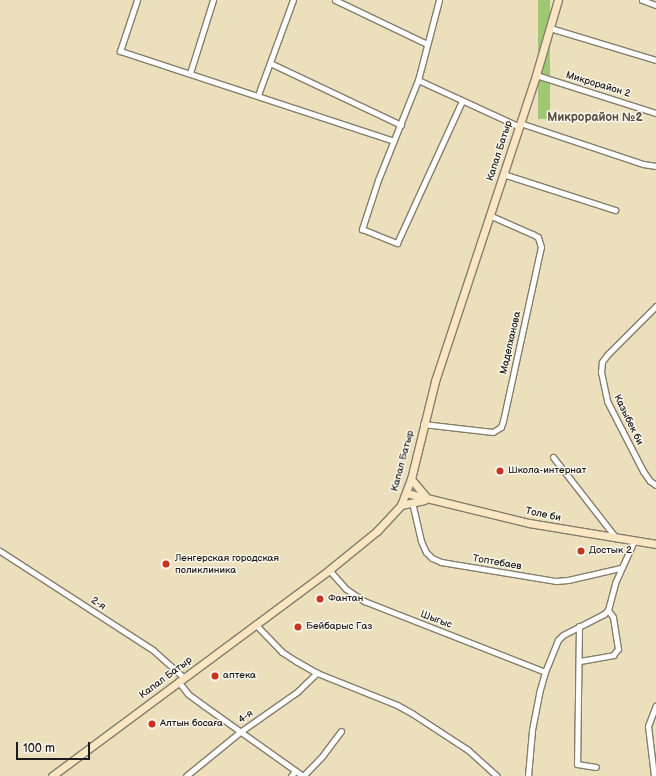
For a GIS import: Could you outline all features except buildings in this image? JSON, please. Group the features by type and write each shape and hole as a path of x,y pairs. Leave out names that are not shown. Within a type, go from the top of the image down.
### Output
{"main road":[{"name":"Капал Батыр","path":"52,776 180,679 329,570 377,531 401,505 411,479 423,424 458,308 536,75 558,0"},
{"path":"401,505 428,499 411,479"},
{"name":"Толе би","path":"406,493 529,523 656,544"}],"street":[{"path":"137,0 120,51 258,95 394,141"},
{"path":"190,73 213,0"},
{"path":"258,95 293,0"},
{"path":"335,0 427,44"},
{"path":"439,0 418,80 378,180 362,229 397,243 462,101"},
{"path":"642,0 656,4"},
{"path":"550,28 656,60"},
{"path":"270,62 400,125"},
{"name":"Микрорайон 2","path":"536,75 656,113"},
{"path":"418,80 462,101 519,125 635,161 656,166"},
{"path":"503,174 615,210"},
{"name":"Маделханова","path":"423,424 493,432 501,426 503,421 541,247 538,237 489,216"},
{"name":"Казыбек би","path":"656,306 607,355 602,362 601,372 607,401 643,471 650,481 656,485"},
{"path":"553,457 616,538"},
{"name":"Топтебаев","path":"412,502 421,541 426,552 432,558 441,562 556,581 568,580 620,568"},
{"path":"528,776 532,730 545,672 558,640 563,635 604,614 608,610 620,568 634,541"},
{"name":"2-я","path":"0,551 153,650 180,679 188,694 295,771"},
{"name":"Шыгыс","path":"329,570 346,589 364,601 545,672"},
{"path":"580,661 613,655 618,649 613,617 608,610"},
{"path":"255,624 282,652 317,673 396,705 413,714 468,750 498,776"},
{"path":"579,626 580,661 578,685 577,764 596,767"},
{"name":"4-я","path":"186,776 240,732 297,692 317,673"},
{"path":"654,776 648,726 656,705"},
{"path":"291,776 295,771 303,776 323,755 341,730"}],"green space":[{"path":"538,0 550,0 550,119 538,119"}],"place":[{"name":"Школа-интернат","path":"500,471"},
{"name":"Достык 2","path":"581,551"},
{"name":"Ленгерская городская поликлиника","path":"166,564"},
{"name":"Фантан","path":"320,599"},
{"name":"Бейбарыс Газ","path":"298,627"},
{"name":"аптека","path":"215,676"},
{"name":"Алтын босаға","path":"152,724"}],"district":[{"name":"Микрорайон №2","path":"595,118"}]}
